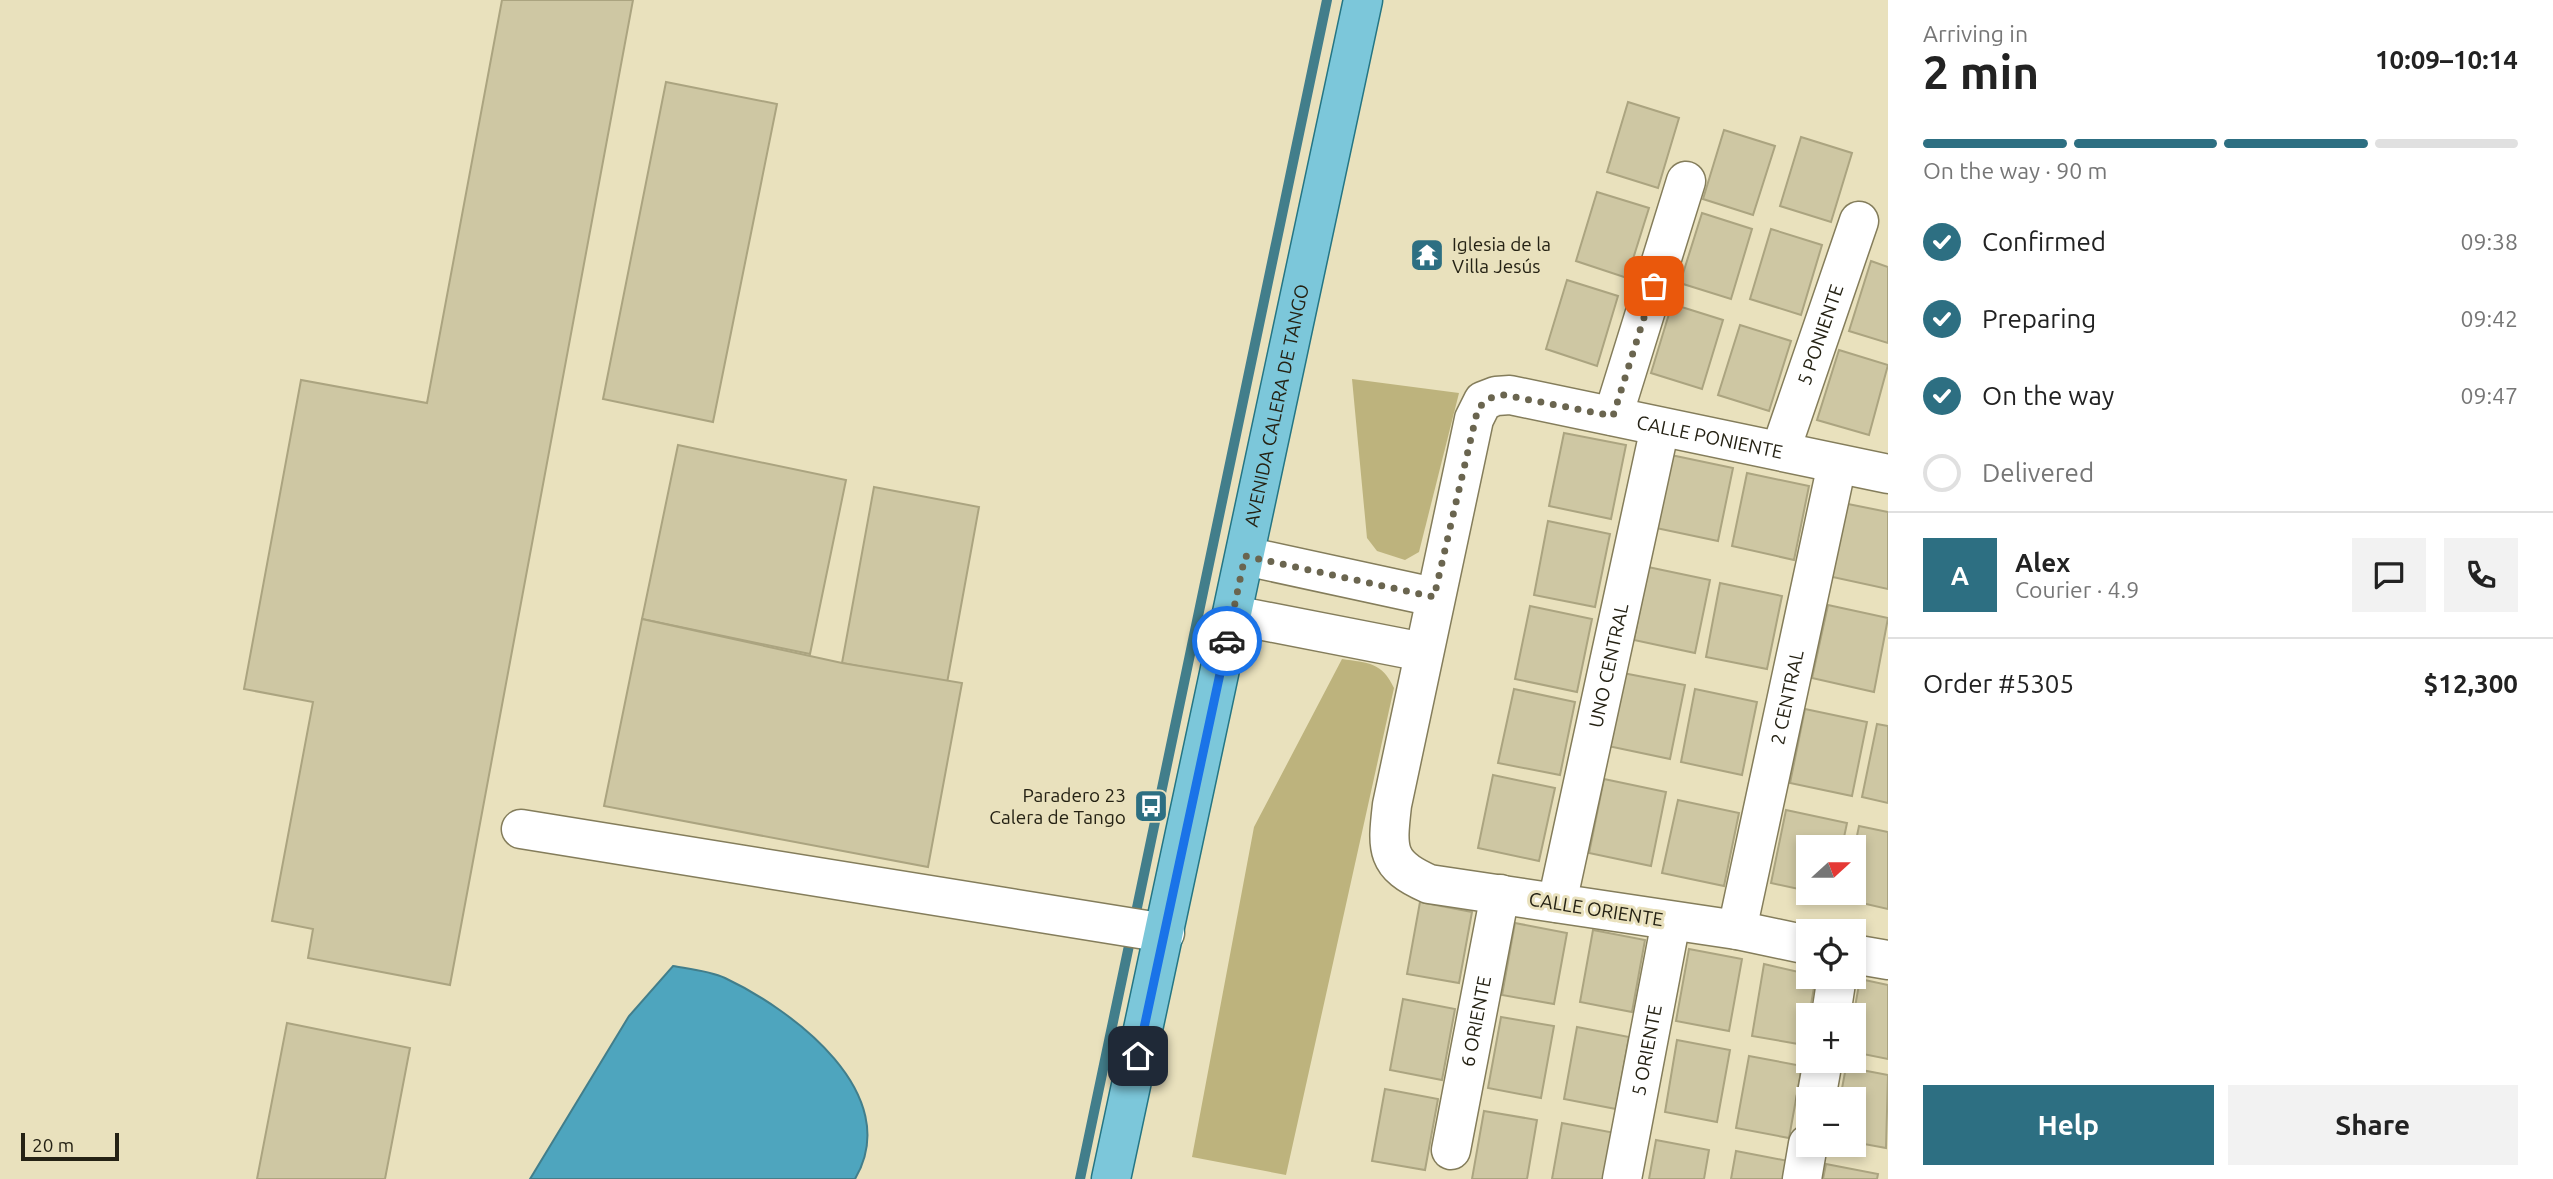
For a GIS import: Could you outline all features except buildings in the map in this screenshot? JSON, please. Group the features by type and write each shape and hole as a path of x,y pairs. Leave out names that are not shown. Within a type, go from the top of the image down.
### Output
{"main road":[{"name":"AVENIDA CALERA DE TANGO","path":"1111,1179 1143,929 1233,615 1363,0"}],"street":[{"path":"1613,416 1686,181"},
{"name":"5 PONIENTE","path":"1781,449 1859,221"},
{"name":"CALLE PONIENTE","path":"1434,597 1474,419 1478,408 1490,398 1510,395 1781,449 1888,474"},
{"name":"UNO CENTRAL","path":"1558,903 1660,427"},
{"name":"2 CENTRAL","path":"1737,930 1837,464"},
{"path":"1233,615 1423,652 1434,597 1245,556"},
{"name":"CALLE ORIENTE","path":"1423,652 1389,831 1392,859 1402,871 1429,884 1737,930 1796,942"},
{"path":"521,829 1143,929"},
{"name":"6 ORIENTE","path":"1451,1150 1500,894"},
{"name":"5 ORIENTE","path":"1622,1179 1671,921"},
{"path":"1866,956 1888,960"},
{"path":"1802,1179 1806,1157"}],"shaded area":[{"path":"1352,379 1459,393 1419,552 1405,560 1377,551 1367,538"},
{"path":"1342,659 1379,668 1394,688 1286,1175 1192,1157 1254,827"}],"water":[{"path":"673,966 719,976 752,992 809,1033 834,1059 854,1086 865,1116 867,1147 855,1179 530,1179 629,1016"}],"waterway":[{"path":"1134,922 1327,0"},
{"path":"1080,1179 1131,936"}],"way so far":[{"path":"1227,641 1245,556 1434,597 1478,408 1483,401 1490,398 1510,395 1613,416 1654,286"}],"place":[{"name":"Iglesia de la Villa Jesús","path":"1427,255"},
{"name":"Paradero 23 Calera de Tango","path":"1151,806"}],"route":[{"path":"1138,1056 1227,641"}]}
